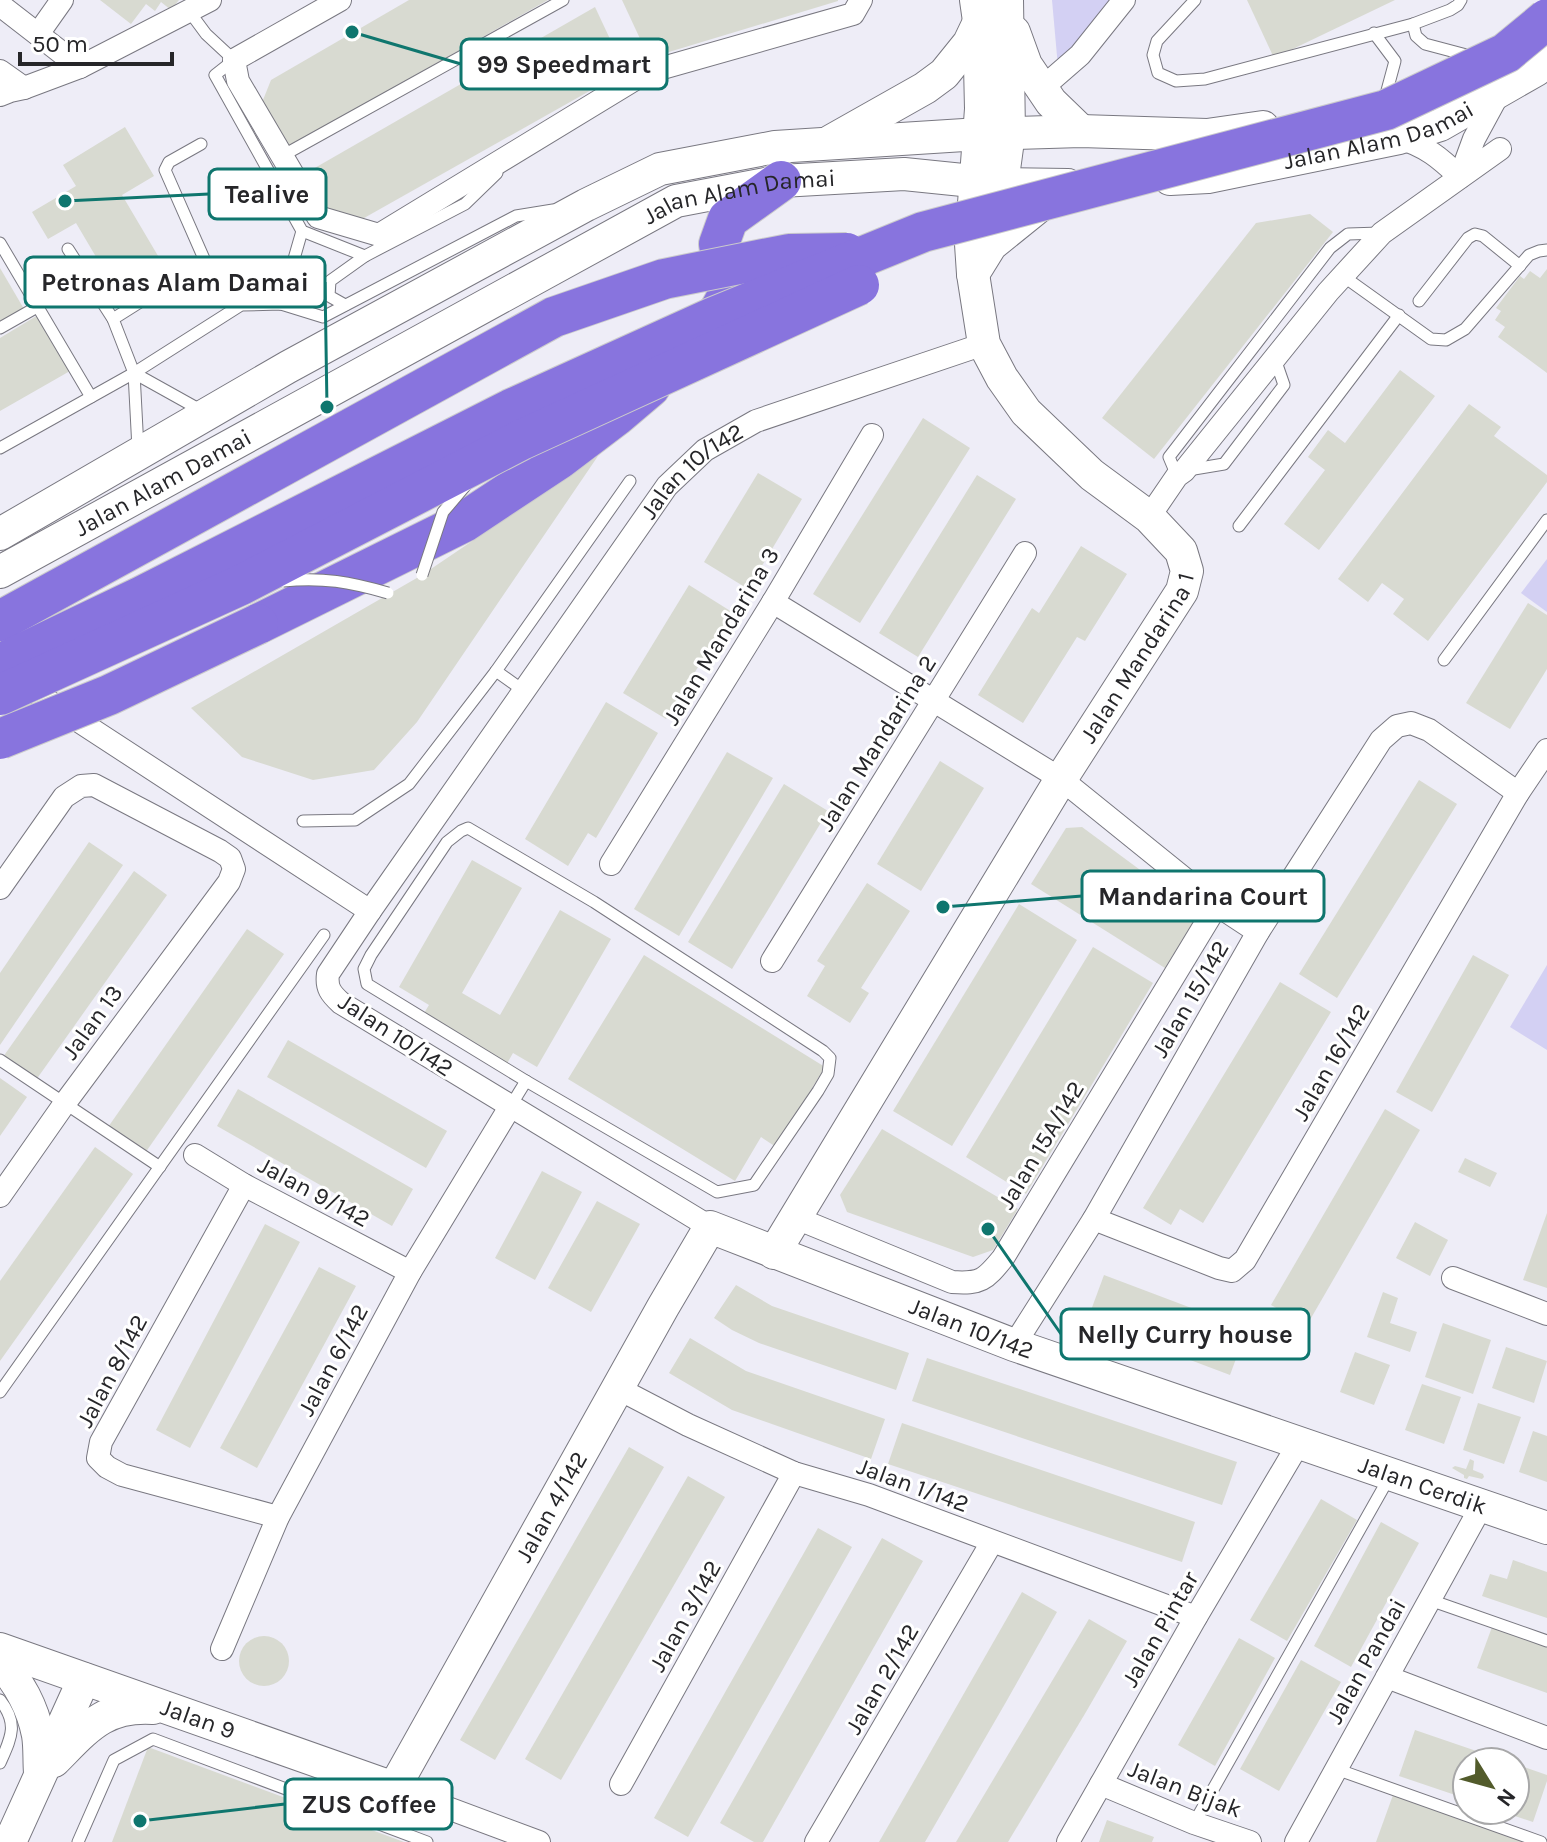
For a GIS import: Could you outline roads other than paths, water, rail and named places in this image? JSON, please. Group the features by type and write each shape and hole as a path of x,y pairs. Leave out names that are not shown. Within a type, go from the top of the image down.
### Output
{"highway":[{"path":"0,667 511,409 728,311 923,232 1386,110 1506,53 1547,17"},
{"path":"0,695 241,585 493,454 931,252 1393,116 1510,60 1547,29"},
{"path":"0,739 109,695 464,522 559,459 617,415 708,332 728,295 719,244 728,219 781,181"},
{"path":"0,621 554,317 664,279 789,254 931,252"}],"street":[{"path":"38,34 62,0"},
{"path":"0,95 80,67 210,0"},
{"path":"340,0 234,60 238,81 318,217 379,235 645,73 853,14 861,0"},
{"path":"1042,88 1080,55 1124,0"},
{"path":"0,5 80,67"},
{"path":"993,10 1051,102 1081,131"},
{"path":"989,182 995,134 993,10"},
{"path":"825,144 925,88 944,74 993,10"},
{"name":"Jalan Alam Damai","path":"0,534 288,367 586,205 660,169 775,147 1081,131 1207,135 1254,128 1342,112 1429,83 1547,17"},
{"name":"Jalan Alam Damai","path":"0,572 676,201 781,181 904,174 1067,185 1208,177 1399,138 1440,125 1547,61"},
{"path":"0,71 24,88"},
{"path":"1460,177 1474,139 1500,91"},
{"path":"1399,138 1418,144 1438,156 1460,177"},
{"path":"1149,517 1275,358 1382,233 1500,149"},
{"path":"904,174 937,195 971,235"},
{"name":"Jalan Mandarina 1","path":"774,1253 1061,779 1182,591 1187,571 1181,551 1149,517 1092,475 1026,412 1002,378 984,344 973,274 971,235 989,182"},
{"name":"Jalan Mandarina 1","path":"973,274 981,244 989,182"},
{"path":"973,274 991,245 1067,185"},
{"name":"Jalan 10/142","path":"984,344 756,421 705,450 667,486 370,911 328,974 327,986 341,1003 710,1227 1014,1345 1299,1443"},
{"name":"Jalan Mandarina 3","path":"611,864 872,435"},
{"name":"Jalan Mandarina 2","path":"772,961 1025,553"},
{"path":"773,602 1061,779 1217,905 1258,932"},
{"path":"0,667 370,911"},
{"name":"Jalan 15/142","path":"1014,1345 1094,1219 1258,932 1381,740 1397,726 1411,723 1429,730 1518,793"},
{"name":"Jalan 16/142","path":"1094,1219 1219,1268 1232,1271 1245,1260 1518,793 1547,750"},
{"name":"Jalan 13","path":"0,888 64,797 81,786 94,785 220,851 230,858 234,869 229,882 0,1196"},
{"name":"Jalan 15A/142","path":"796,1218 952,1282 972,1284 988,1276 1003,1258 1217,905"},
{"name":"Jalan 6/142","path":"222,1649 278,1517 410,1272 510,1107"},
{"name":"Jalan 9/142","path":"195,1155 244,1185 410,1272"},
{"name":"Jalan 8/142","path":"244,1185 101,1442 98,1458 122,1475 278,1517"},
{"name":"Jalan 4/142","path":"394,1788 710,1227"},
{"path":"1453,1278 1547,1314"},
{"name":"Jalan 1/142","path":"619,1389 688,1425 794,1473 869,1495 1196,1617"},
{"name":"Jalan Cerdik","path":"1299,1443 1547,1528"},
{"name":"Jalan Pintar","path":"1068,1842 1299,1443"},
{"name":"Jalan 3/142","path":"621,1784 794,1473"},
{"name":"Jalan Pandai","path":"1296,1842 1482,1505"},
{"name":"Jalan 2/142","path":"816,1842 992,1542"},
{"name":"Jalan 9","path":"0,1649 394,1788"},
{"path":"0,1663 10,1672 27,1702 38,1734 40,1776"},
{"path":"1387,1677 1547,1738"},
{"path":"10,1842 84,1679"},
{"path":"40,1776 93,1723 111,1712 134,1707 168,1709"},
{"name":"Jalan Bijak","path":"1101,1784 1194,1823 1250,1842"},
{"path":"394,1788 539,1842"}],"lane":[{"path":"282,156 563,0"},
{"path":"1195,0 1157,41 1153,55 1158,73 1176,81 1205,79 1413,24 1450,10 1461,0"},
{"path":"189,11 206,34 234,60 215,75 302,231 365,256"},
{"path":"1413,24 1416,36 1425,44 1477,58"},
{"path":"1374,33 1395,61 1385,99"},
{"path":"201,144 169,162 165,170 218,291 241,305"},
{"path":"345,305 329,296 330,281 365,256 465,204 523,147"},
{"path":"0,448 134,373 241,305 281,304 323,317 516,216 586,205"},
{"path":"281,304 302,231"},
{"path":"1181,473 1169,457 1330,248 1348,234 1382,233"},
{"path":"1419,301 1468,238 1475,234 1483,236 1520,266"},
{"path":"0,243 91,397"},
{"path":"68,249 113,319 134,373 138,453"},
{"path":"1343,276 1431,339 1446,340 1465,329 1529,255 1547,250"},
{"path":"113,319 205,261"},
{"path":"0,328 37,307"},
{"path":"1239,526 1399,315"},
{"path":"134,373 207,413"},
{"path":"422,575 443,512 493,454"},
{"path":"303,821 355,820 409,784 496,671 630,481"},
{"path":"1444,660 1547,520"},
{"path":"241,585 306,578 349,582 388,593"},
{"path":"496,671 524,691"},
{"path":"468,828 594,902 830,1058 828,1074 818,1091 754,1185 717,1192 526,1081 367,984 364,969 371,955 447,842 468,828"},
{"path":"0,1392 324,935"},
{"path":"0,1060 160,1167"},
{"path":"510,1107 526,1081"},
{"path":"1194,1823 1392,1474"},
{"path":"1430,1600 1547,1641"},
{"path":"0,1700 9,1713 13,1727 0,1763"},
{"path":"78,1842 114,1760 153,1739 222,1770 427,1842"},
{"path":"1336,1769 1541,1842"}],"place":[{"name":"99 Speedmart","path":"352,32"},
{"name":"Tealive","path":"65,201"},
{"name":"Petronas Alam Damai","path":"327,407"},
{"name":"Mandarina Court","path":"943,907"},
{"name":"Nelly Curry house","path":"988,1229"},
{"name":"ZUS Coffee","path":"140,1821"}]}
